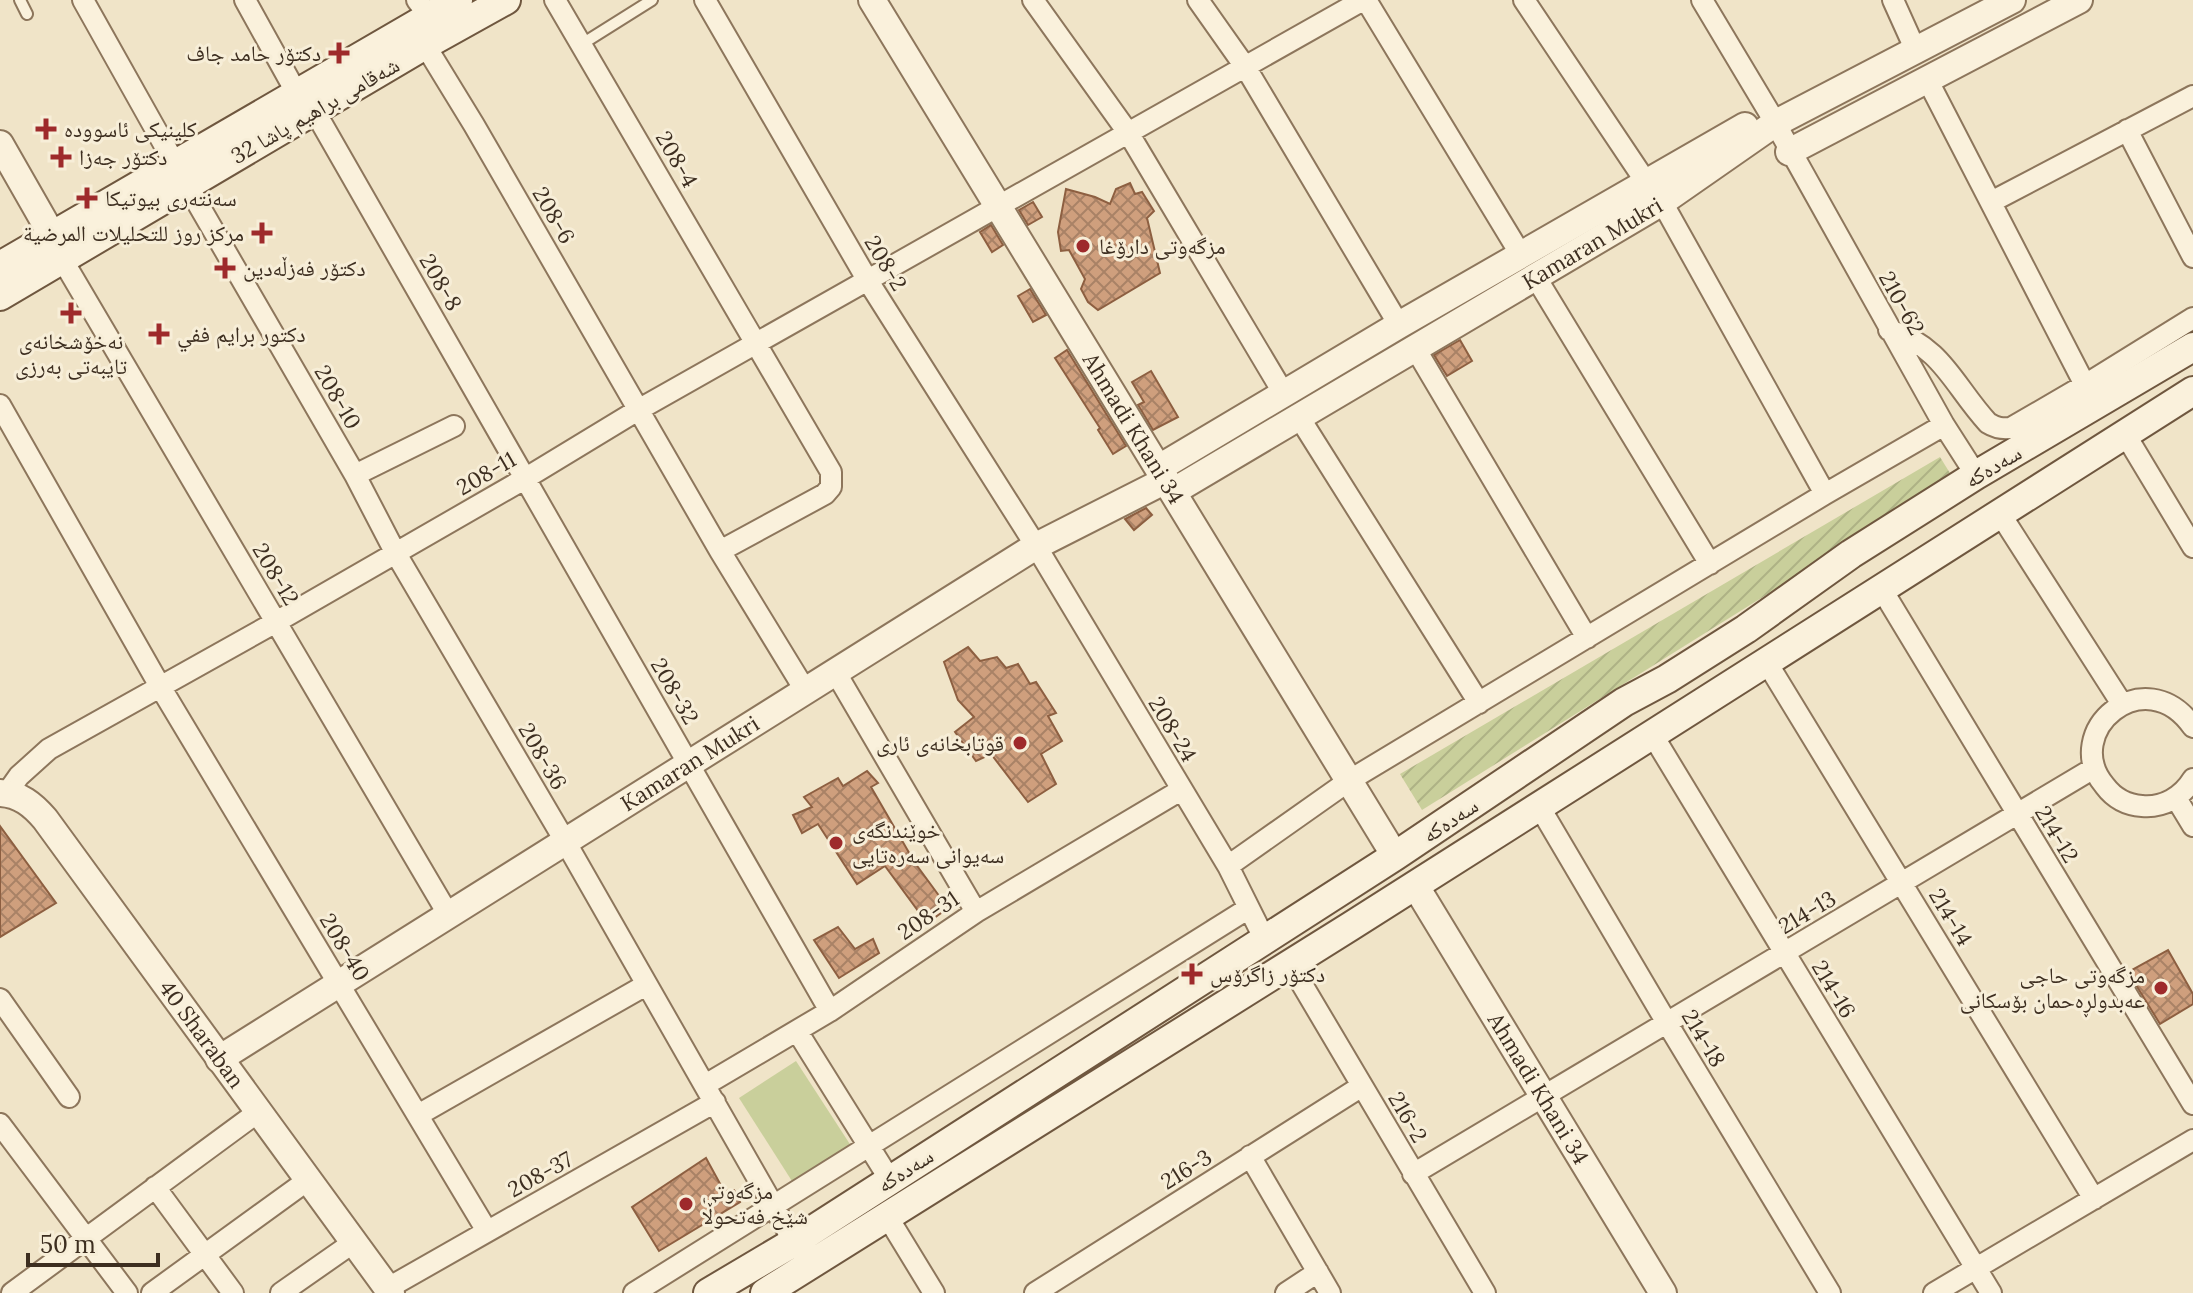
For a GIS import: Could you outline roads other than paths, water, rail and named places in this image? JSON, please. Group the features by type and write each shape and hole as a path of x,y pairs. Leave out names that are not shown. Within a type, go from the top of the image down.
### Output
{"main road":[{"name":"شەقامی براهیم پاشا 32","path":"305,101 423,8 458,0"},
{"name":"شەقامی براهیم پاشا 32","path":"0,296 57,247 305,101 425,45 506,0"},
{"name":"شەقامی براهیم پاشا 32","path":"0,266 57,247"},
{"name":"سەدەکە","path":"708,1293 794,1242 1395,856 1624,702 1733,637 1851,554 1976,475 2193,347"},
{"path":"2168,362 2190,392"},
{"name":"سەدەکە","path":"765,1293 1415,885 2190,392"},
{"path":"1733,637 1723,655 1727,668 1733,672 1759,666"},
{"path":"1667,679 1686,679 1695,685 1696,695 1687,711"},
{"path":"1035,1087 1040,1102 1051,1113"},
{"path":"994,1113 1013,1137"}],"street":[{"name":"208-10","path":"83,0 355,475 395,552"},
{"name":"208-8","path":"245,0 526,478"},
{"name":"208-4","path":"555,0 831,472 831,487 825,494 720,551"},
{"name":"208-2","path":"705,0 868,281 1036,546"},
{"name":"Ahmadi Khani 34","path":"872,0 1395,856"},
{"path":"1033,0 1129,134 1284,394"},
{"path":"1198,0 1246,68 1399,325"},
{"name":"208-11","path":"3,793 49,749 276,622 638,410 1365,0"},
{"path":"1365,0 1710,564"},
{"path":"1524,0 1654,192 1825,494"},
{"name":"210-62","path":"1702,0 1772,118 1889,330 1976,475"},
{"path":"1893,0 1916,51"},
{"name":"Kamaran Mukri","path":"1166,480 1284,394 1399,325 1479,294 1654,192 1772,118 1916,51 2012,0"},
{"path":"1789,152 2079,0"},
{"name":"208-6","path":"425,45 720,551 805,690"},
{"path":"1927,79 2085,385"},
{"path":"1991,202 2193,96"},
{"path":"2127,130 2193,257"},
{"path":"0,144 57,247"},
{"name":"208-12","path":"57,247 448,914"},
{"name":"Kamaran Mukri","path":"219,1059 1036,546 1299,417 1415,348 1479,294"},
{"path":"1889,330 1915,340 1937,357 1993,426 2011,428 2193,318"},
{"path":"1415,348 1587,638"},
{"name":"208-40","path":"0,405 161,688 487,1231"},
{"path":"1299,417 1479,703"},
{"path":"1228,866 1350,780 1944,425"},
{"path":"355,475 454,426"},
{"path":"2125,434 2193,547"},
{"name":"208-32","path":"526,478 830,1011"},
{"path":"1999,512 2122,704"},
{"name":"208-24","path":"1036,546 1228,866 1265,940"},
{"name":"208-36","path":"395,552 565,841 794,1242"},
{"name":"214-12","path":"1881,588 2193,1104"},
{"name":"214-14","path":"1759,666 1902,883 2094,1199"},
{"path":"836,673 976,912"},
{"path":"2193,727 2185,715 2171,704 2155,699 2138,699 2110,712 2100,724 2092,753 2094,768 2102,783 2113,795 2127,803 2144,807 2160,805 2176,798 2193,779"},
{"name":"214-16","path":"1652,734 1991,1293"},
{"name":"214-13","path":"1413,1174 2094,768"},
{"name":"208-31","path":"710,1094 797,1031 976,912 1181,790"},
{"name":"40 Sharaban","path":"3,793 22,798 45,819 390,1290"},
{"path":"2176,798 2193,826"},
{"name":"214-18","path":"1539,806 1830,1293"},
{"name":"Ahmadi Khani 34","path":"1415,885 1663,1293"},
{"path":"634,1293 1249,908"},
{"name":"216-2","path":"1290,964 1485,1293"},
{"path":"418,1115 646,985"},
{"path":"0,999 69,1097"},
{"path":"797,1031 890,1180"},
{"name":"216-3","path":"1035,1293 1362,1086"},
{"name":"208-37","path":"390,1290 710,1094"},
{"path":"12,1293 258,1112"},
{"path":"0,1124 127,1293"},
{"path":"1934,1293 2193,1140"},
{"path":"1250,1156 1330,1293"},
{"path":"152,1293 308,1180"},
{"path":"155,1187 233,1293"},
{"path":"887,1216 934,1293"},
{"path":"281,1293 305,1286 354,1242"},
{"path":"1286,1293 1318,1272"}],"lane":[{"path":"20,0 27,14"},
{"path":"582,44 652,0"}],"place":[{"name":"دکتۆر حامد جاف","path":"339,53"},
{"name":"کلینیکی ئاسوودە","path":"46,129"},
{"name":"دکتۆر جەزا","path":"61,157"},
{"name":"سەنتەری بیوتیکا","path":"87,198"},
{"name":"مركز روز للتحليلات المرضية","path":"262,233"},
{"name":"مزگەوتی دارۆغا","path":"1083,246"},
{"name":"دکتۆر فەزڵەدین","path":"225,268"},
{"name":"نەخۆشخانەی تایبەتی بەرزی","path":"71,313"},
{"name":"دكتور برايم ففي","path":"159,334"},
{"name":"قوتابخانەی ئاری","path":"1020,743"},
{"name":"خوێندنگەی سەیوانی سەرەتایی","path":"836,843"},
{"name":"دکتۆر زاگرۆس","path":"1192,974"},
{"name":"مزگەوتی حاجی عەبدولڕەحمان بۆسکانی","path":"2161,988"},
{"name":"مزگەوتی شێخ فەتحوڵا","path":"686,1204"}]}
